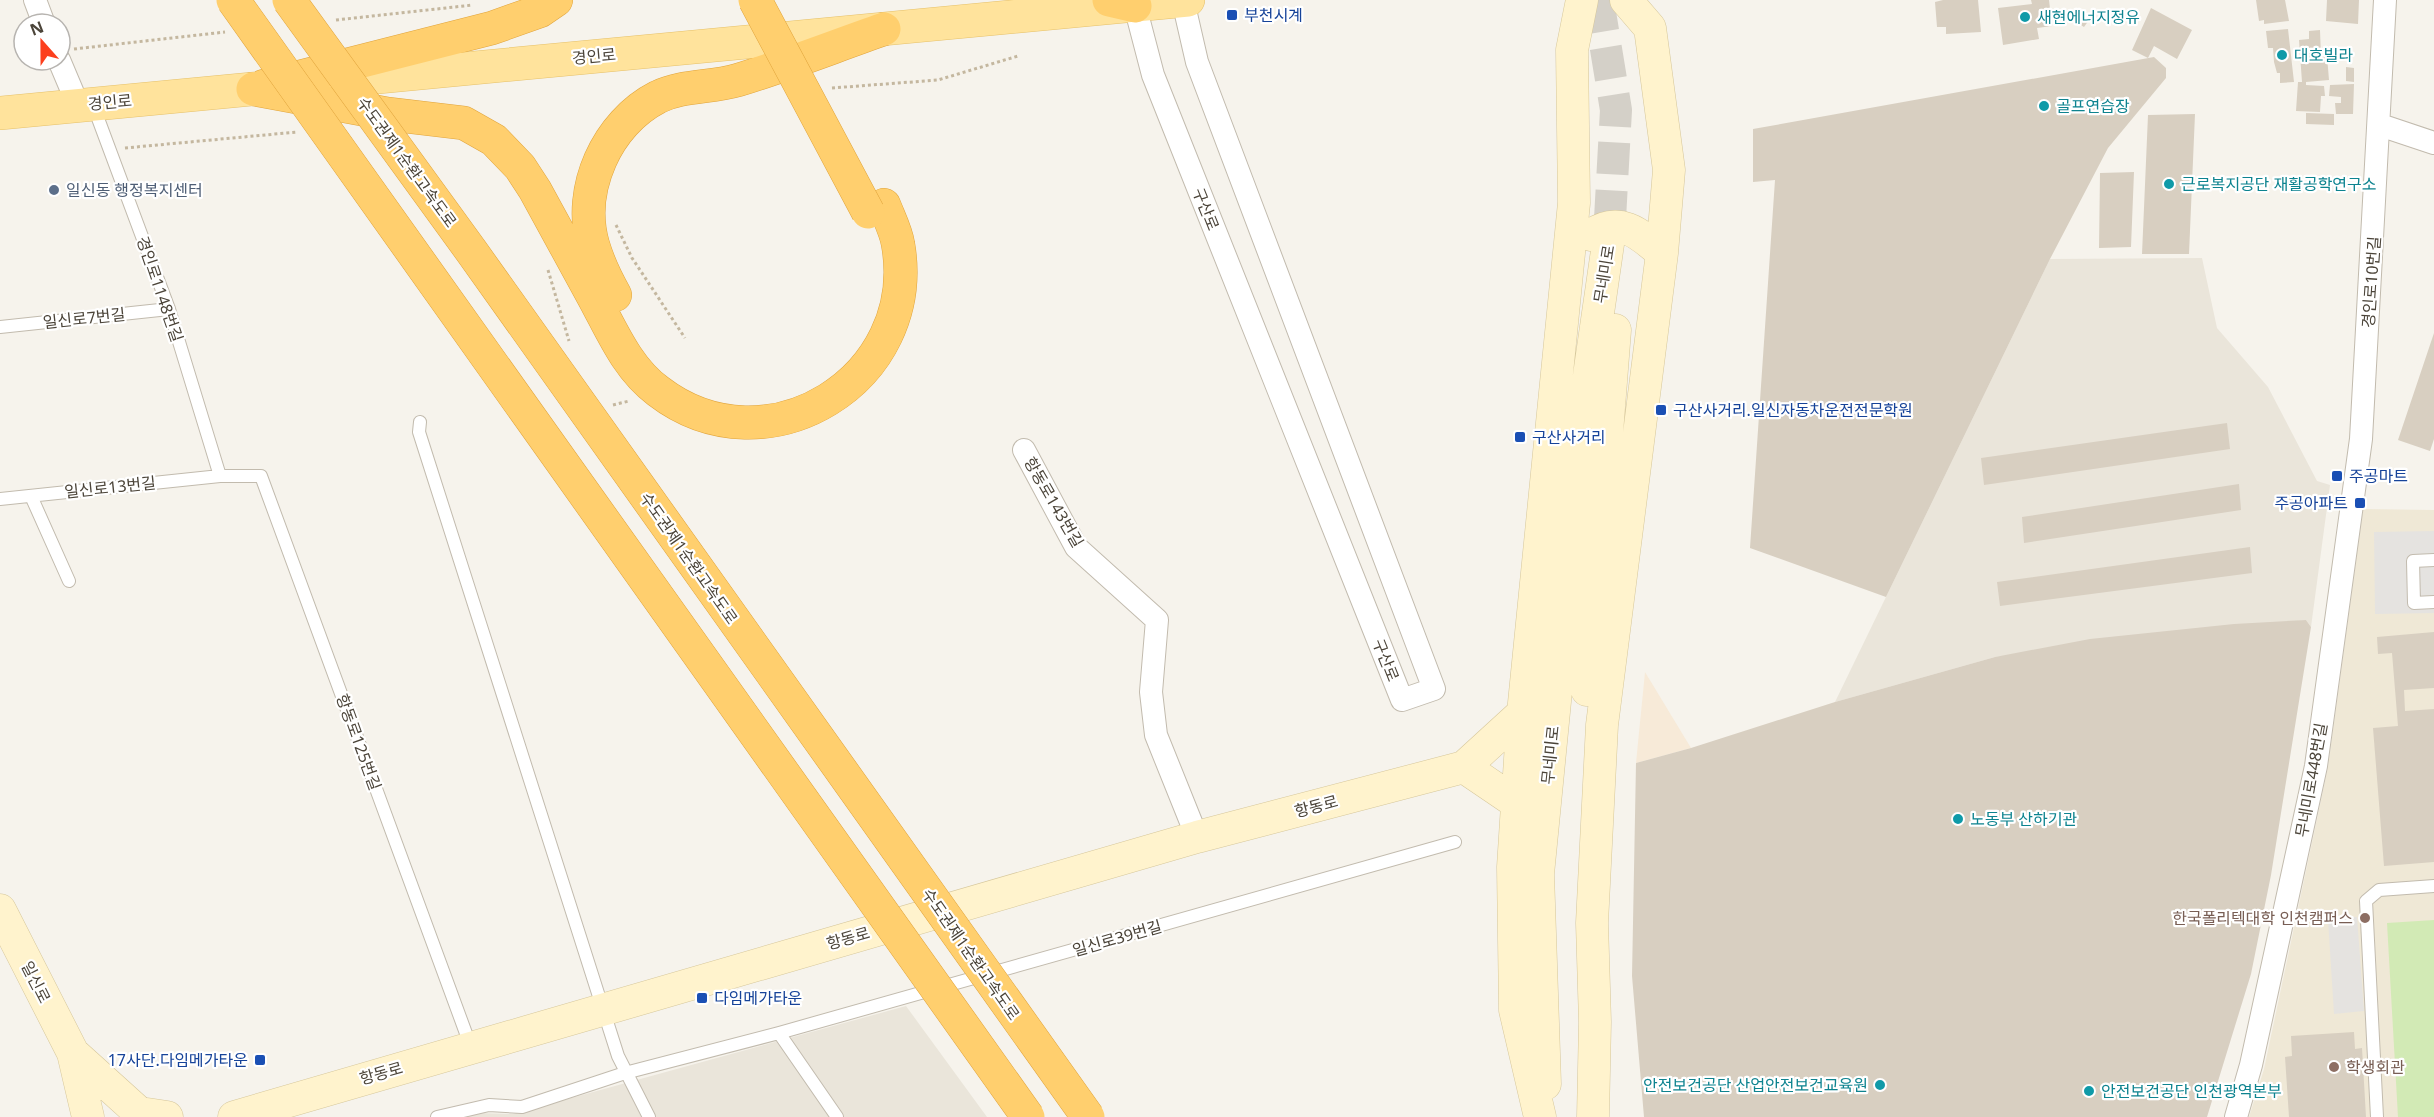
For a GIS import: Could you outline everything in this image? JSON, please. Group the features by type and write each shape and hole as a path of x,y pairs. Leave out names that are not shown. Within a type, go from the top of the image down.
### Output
{"highway":[{"path":"233,0 1028,1117"},
{"name":"수도권제1순환고속도로","path":"289,0 472,252 1088,1117"},
{"path":"253,89 492,28 540,11 556,0"},
{"path":"253,89 388,114 464,123 494,140 520,167 535,190 628,360 657,391 685,408 721,420 757,424 803,414 841,393 872,362 891,325 899,283 898,243 876,209 756,0"},
{"path":"775,0 876,209 883,281 876,319 857,353 834,377 797,397 756,405 722,401 690,391 665,374 644,351 604,275 592,243 589,213 592,185 601,156 614,134 632,115 658,97 693,86 735,81 884,29"}],"main road":[{"name":"경인로","path":"0,113 884,29 1127,2 1188,0"},
{"path":"1540,1117 1515,1010 1513,867 1522,713 1574,203 1572,50 1582,0"},
{"path":"1593,1117 1592,923 1602,725 1662,254 1669,170 1650,28 1626,0"},
{"path":"1568,265 1587,238 1603,227 1634,229 1662,254"},
{"name":"무네미로","path":"1545,1117 1538,874 1583,417 1609,237 1619,282 1591,627 1572,916 1573,1042 1586,1117"},
{"name":"항동로","path":"234,1117 1197,837 1464,767 1522,713"},
{"path":"1464,767 1517,803"},
{"name":"일신로","path":"0,910 73,1053 87,1117"},
{"path":"68,1117 72,1103 73,1053"},
{"name":"일신로","path":"73,1053 150,1114"},
{"path":"105,1117 122,1110 150,1114"}],"street":[{"name":"경인로10번길","path":"2361,439 2380,125 2385,0"},
{"name":"구산로","path":"1127,2 1153,75 1402,700 1434,689 1197,62 1183,1"},
{"path":"66,72 86,105"},
{"path":"2380,125 2434,143"},
{"name":"무네미로448번길","path":"2236,1117 2251,1065 2316,766 2361,439"},
{"name":"항동로143번길","path":"1024,450 1076,547 1157,620 1151,692 1156,735 1197,837"}],"lane":[{"name":"경인로1148번길","path":"86,105 169,309 220,476"},
{"name":"일신로7번길","path":"0,327 169,309"},
{"path":"420,422 419,432 603,1009 625,1073 649,1117"},
{"name":"일신로13번길","path":"0,499 220,476"},
{"name":"항동로125번길","path":"220,476 261,476 471,1047"},
{"path":"31,496 69,581"},
{"path":"2434,560 2413,561 2414,603 2434,602"},
{"name":"일신로39번길","path":"437,1117 489,1105 522,1107 625,1073 779,1033 1455,842"},
{"path":"2377,1117 2366,902 2379,890 2434,886"},
{"path":"779,1033 837,1117"}],"path":[{"path":"825,89 938,80 1018,56"},
{"path":"614,218 632,258 685,338"}],"shaded area":[{"path":"2202,258 2217,328 2268,387 2317,481 2330,485 2311,627 2306,620 1995,657 1835,702 2050,259"},
{"name":"한국폴리텍대학 인천캠퍼스","path":"2363,509 2434,510 2434,1117 2249,1117 2264,1069 2328,767"},
{"path":"2434,531 2434,613 2375,614 2374,532"},
{"path":"1645,672 1691,748 1636,763"},
{"path":"2357,917 2364,1011 2334,1014 2328,919"},
{"path":"906,1006 987,1117 467,1117 478,1113 513,1114"}],"green space":[{"path":"2434,920 2434,1117 2398,1117 2387,923"}],"building":[{"path":"1978,0 1981,32 1946,34 1946,27 1937,27 1935,2"},
{"name":"새현에너지정유","path":"2031,0 2049,0 2052,26 2037,28 2039,39 2003,45 1998,8 2032,4"},
{"name":"대호빌라","path":"2256,0 2285,0 2289,21 2264,24 2264,20 2259,21"},
{"path":"2327,0 2359,0 2358,24 2326,21"},
{"path":"2151,8 2192,30 2177,59 2154,46 2148,58 2132,50"},
{"path":"2081,14 2089,20 2084,27 2076,22"},
{"name":"대호빌라","path":"2288,29 2294,82 2280,83 2280,73 2277,73 2273,48 2268,48 2266,31"},
{"path":"2320,30 2321,57 2327,56 2329,80 2306,82 2306,85 2324,86 2325,96 2321,96 2320,112 2296,111 2298,82 2302,82 2299,40 2309,39 2309,31"},
{"path":"2154,57 2166,68 2166,78 2108,148 2050,259 1886,597 1750,548 1775,180 1753,182 1753,129"},
{"path":"2346,67 2354,68 2354,82 2346,81"},
{"path":"2354,84 2353,114 2336,114 2335,103 2341,103 2341,97 2329,96 2330,85"},
{"path":"2306,113 2334,114 2334,125 2306,124"},
{"name":"근로복지공단 재활공학연구소","path":"2195,114 2189,254 2142,254 2148,115"},
{"path":"2134,172 2131,247 2099,248 2100,173"},
{"path":"2434,333 2434,439 2430,451 2398,440"},
{"path":"2227,423 2230,449 1984,485 1981,458"},
{"path":"2239,484 2241,510 2024,543 2022,517"},
{"path":"2250,547 2252,573 2000,606 1997,582"},
{"name":"노동부 산하기관","path":"2306,620 2311,627 2271,875 2251,974 2207,1117 1644,1117 1632,976 1636,763 1835,702 1995,657 2090,639 2234,624"},
{"path":"2434,632 2434,688 2404,690 2405,711 2434,709 2434,862 2384,866 2373,728 2398,726 2392,653 2378,654 2377,637"},
{"name":"학생회관","path":"2354,1032 2355,1049 2362,1048 2366,1117 2289,1117 2285,1057 2292,1056 2291,1036"}],"tunnel":[{"path":"1598,0 1616,110 1609,237"}],"place":[{"name":"부천시계","path":"1232,15"},
{"name":"새현에너지정유","path":"2025,17"},
{"name":"대호빌라","path":"2282,55"},
{"name":"골프연습장","path":"2044,106"},
{"name":"근로복지공단 재활공학연구소","path":"2169,184"},
{"name":"일신동 행정복지센터","path":"54,190"},
{"name":"구산사거리.일신자동차운전전문학원","path":"1661,410"},
{"name":"구산사거리","path":"1520,437"},
{"name":"주공마트","path":"2337,476"},
{"name":"주공아파트","path":"2360,503"},
{"name":"노동부 산하기관","path":"1958,819"},
{"name":"한국폴리텍대학 인천캠퍼스","path":"2365,918"},
{"name":"다임메가타운","path":"702,998"},
{"name":"17사단.다임메가타운","path":"260,1060"},
{"name":"학생회관","path":"2334,1067"},
{"name":"안전보건공단 산업안전보건교육원","path":"1880,1085"},
{"name":"안전보건공단 인천광역본부","path":"2089,1091"}]}
